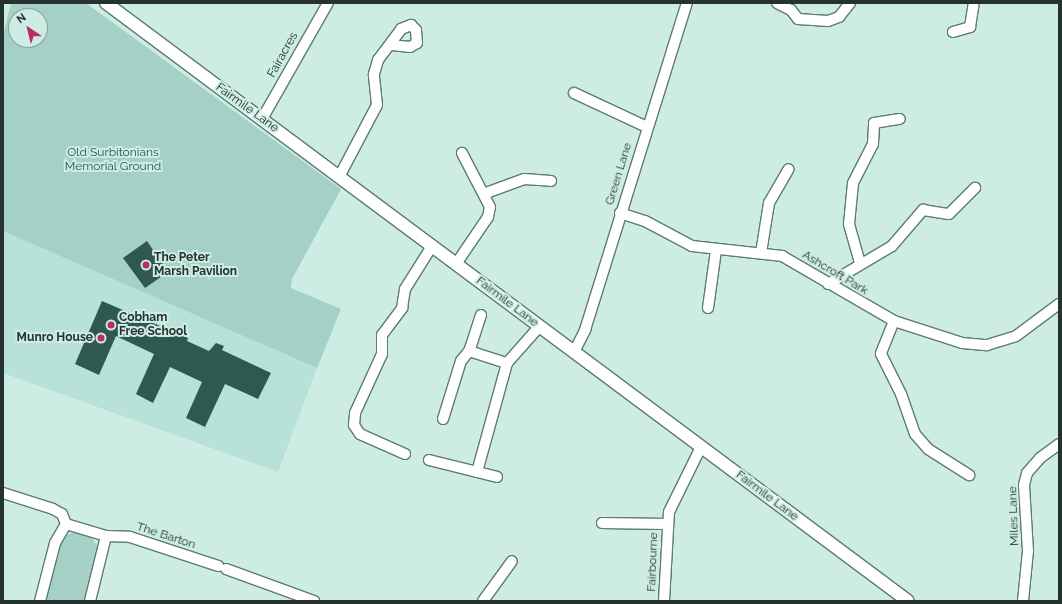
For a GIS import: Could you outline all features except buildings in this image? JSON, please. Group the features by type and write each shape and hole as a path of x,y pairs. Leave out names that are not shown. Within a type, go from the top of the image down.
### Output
{"street":[{"name":"Fairmile Lane","path":"106,3 908,601"},
{"name":"Fairacres","path":"262,119 328,3"},
{"name":"Green Lane","path":"574,352 687,3"},
{"path":"777,3 791,10 798,19 818,20 839,17 850,3"},
{"path":"954,32 970,27 974,3"},
{"path":"339,176 377,106 374,74 378,60 392,44"},
{"path":"574,93 647,126"},
{"path":"860,263 849,224 853,183 873,144 874,123 900,119"},
{"path":"456,264 488,217 490,207 486,193 462,153"},
{"path":"761,253 770,203 789,169"},
{"path":"486,193 524,179 551,181"},
{"path":"828,284 860,263 892,246 923,210 949,214 975,188"},
{"name":"Ashcroft Park","path":"620,213 645,221 692,246 716,250 782,256 894,321 962,343 987,345 1016,336 1059,304"},
{"path":"405,454 360,434 354,425 355,413 382,354 382,335 402,308 405,289 432,246"},
{"path":"708,308 716,250"},
{"path":"443,419 461,360 469,351 481,315"},
{"path":"894,321 881,354 901,394 915,434 928,449 969,475"},
{"path":"477,472 507,363 539,327"},
{"path":"469,351 507,363"},
{"name":"Miles Lane","path":"1022,601 1028,559 1026,479 1040,458 1059,444"},
{"name":"Fairbourne","path":"664,601 667,524 683,478 701,447"},
{"path":"429,460 497,477"},
{"path":"3,492 62,514 66,524 55,543 40,601"},
{"name":"Fairbourne","path":"602,523 667,524"},
{"name":"The Barton","path":"66,524 106,536 130,537 314,601"},
{"path":"90,601 106,536"},
{"path":"482,601 512,561"}],"shaded area":[{"name":"Cobham Free School","path":"3,231 317,368 278,472 3,373"}],"green space":[{"name":"Old Surbitonians Memorial Ground","path":"11,3 86,3 341,189 292,279 291,288 341,309 317,368 3,231 3,36 8,15 8,48 48,48 48,8 10,8"},
{"path":"73,532 90,535 98,547 87,601 43,601 62,538"}],"place":[{"name":"The Peter Marsh Pavilion","path":"146,265"},
{"name":"Cobham Free School","path":"111,325"},
{"name":"Munro House","path":"101,338"}]}
